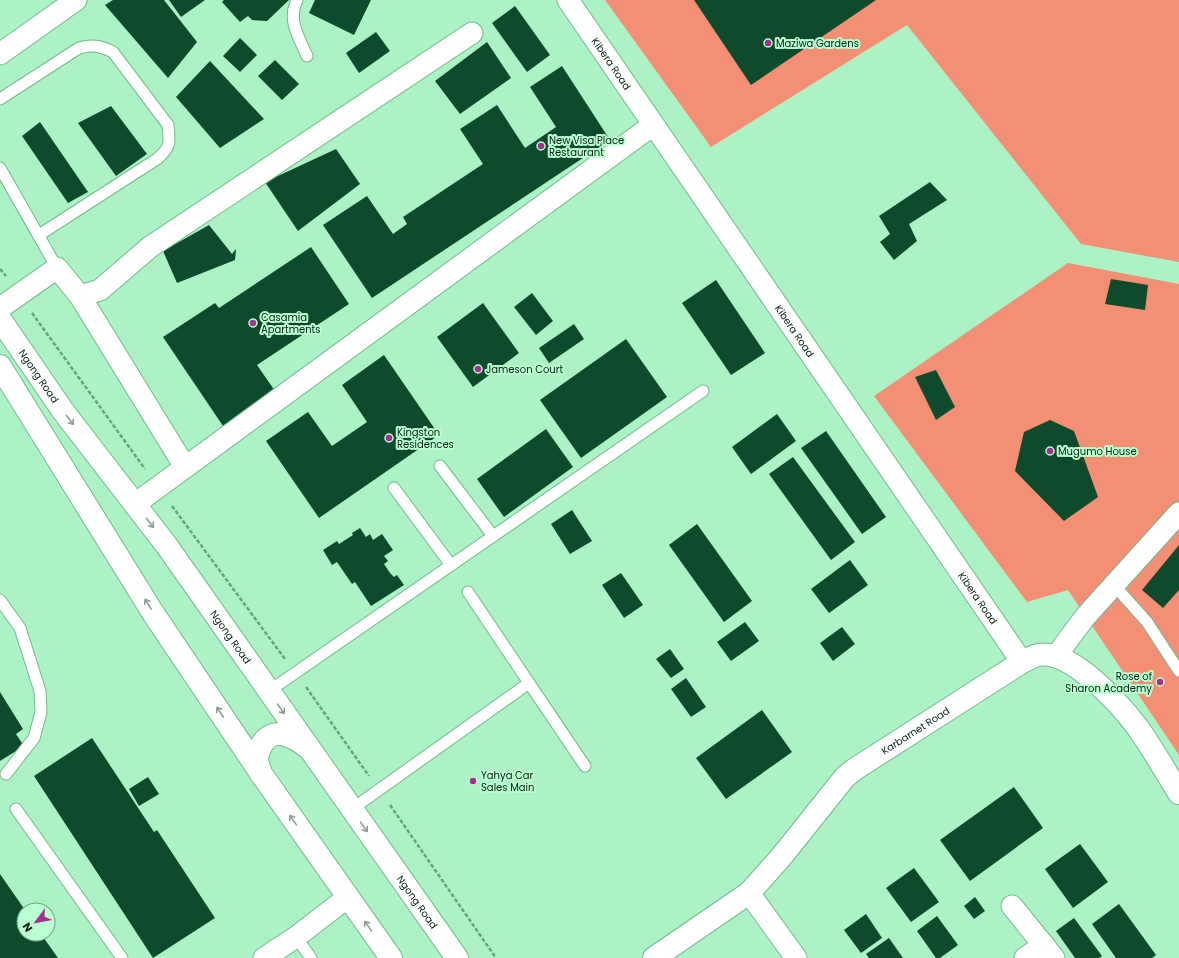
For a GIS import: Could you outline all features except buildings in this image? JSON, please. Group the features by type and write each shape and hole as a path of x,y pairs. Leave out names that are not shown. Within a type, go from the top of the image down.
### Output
{"main road":[{"name":"Ngong Road","path":"0,319 64,411 168,546 456,958"},
{"path":"0,366 153,613 262,775 391,958"},
{"name":"Karbarnet Road","path":"654,958 749,893 782,856 845,777 855,769 1022,662 1038,655 1056,656 1072,663 1116,703 1138,728 1179,793"},
{"path":"262,775 257,758 264,742 274,735 283,734 294,737 310,749"}],"street":[{"path":"0,54 76,0"},
{"name":"Kibera Road","path":"568,0 1022,662"},
{"path":"80,296 100,290 150,247 472,33"},
{"path":"135,504 653,125"},
{"path":"0,308 57,268 80,296 185,467"},
{"path":"1056,656 1085,617 1179,513"},
{"path":"749,893 796,958"},
{"path":"264,958 296,937 348,897"},
{"path":"1012,906 1049,951 1025,958"}],"lane":[{"path":"297,0 292,10 296,31 307,56"},
{"path":"0,99 79,48 90,45 101,46 113,52 168,125 170,139 167,150 157,159 39,235"},
{"path":"0,168 57,268"},
{"path":"269,691 703,391"},
{"path":"440,466 493,536"},
{"path":"394,488 451,565"},
{"path":"1114,585 1147,622 1179,671"},
{"path":"468,592 585,766"},
{"path":"0,600 20,628 40,690 41,712 34,738 6,774"},
{"path":"352,809 529,683"},
{"path":"16,809 122,958"},
{"path":"296,937 310,958"}],"path":[{"path":"0,269 295,673 379,790 496,958"}],"shaded area":[{"path":"605,0 1179,0 1179,262 1081,244 907,25 711,147"},
{"path":"1068,263 1179,284 1179,755 1068,590 1027,602 874,396"}],"place":[{"name":"Maziwa Gardens","path":"768,43"},
{"name":"New Visa Place Restaurant","path":"541,146"},
{"name":"Casamia Apartments","path":"253,323"},
{"name":"Jameson Court","path":"478,369"},
{"name":"Kingston Residences","path":"389,438"},
{"name":"Mugumo House","path":"1050,451"},
{"name":"Rose of Sharon Academy","path":"1160,682"},
{"name":"Yahya Car Sales Main","path":"473,781"}]}
